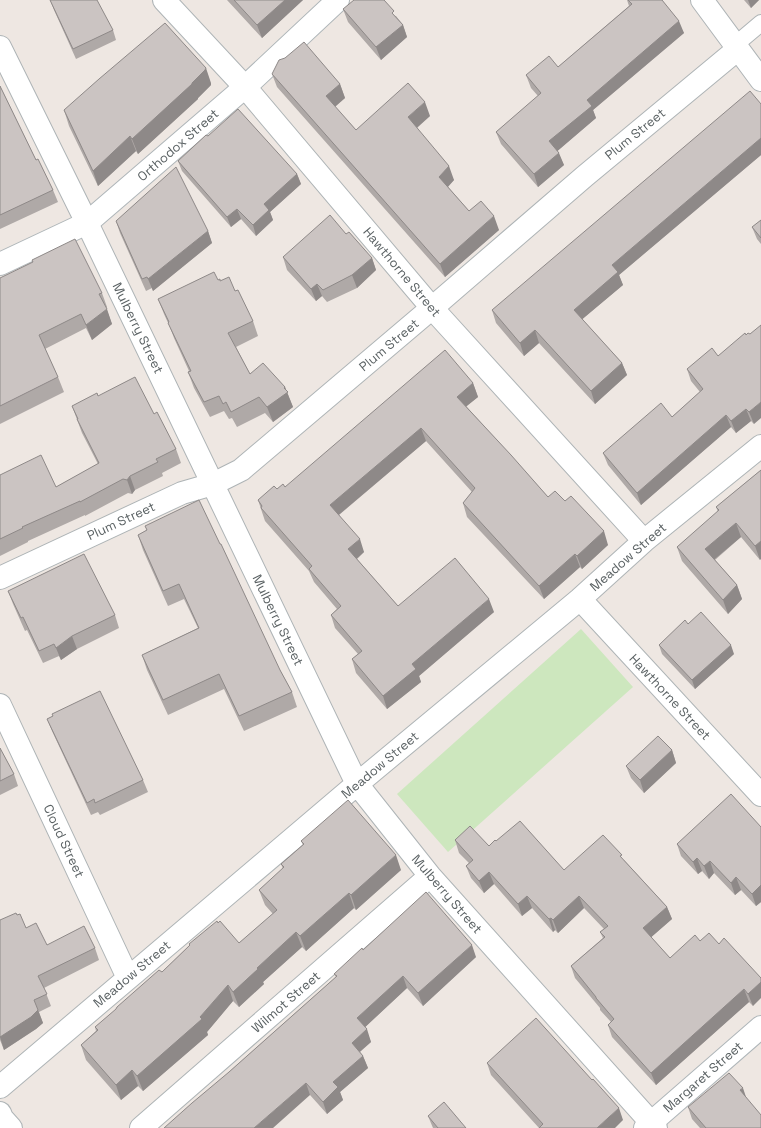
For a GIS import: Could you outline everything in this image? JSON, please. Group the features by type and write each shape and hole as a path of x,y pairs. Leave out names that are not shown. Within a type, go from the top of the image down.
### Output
{"street":[{"name":"Hawthorne Street","path":"164,0 245,87 432,308 644,542"},
{"name":"Orthodox Street","path":"0,264 87,223 245,87 338,0"},
{"path":"702,0 761,80"},
{"name":"Mulberry Street","path":"0,47 87,223 357,784 430,876 651,1126"},
{"name":"Plum Street","path":"0,578 182,493 212,484 241,470 736,47"},
{"name":"Meadow Street","path":"0,1087 357,784 580,599 644,542 761,446"},
{"name":"Hawthorne Street","path":"580,599 761,795"},
{"name":"Cloud Street","path":"0,705 128,978"},
{"name":"Wilmot Street","path":"141,1128 430,876"},
{"name":"Margaret Street","path":"651,1126 761,1027"},
{"path":"0,1113 2,1118 11,1128"}],"lane":[{"path":"736,47 761,23"}],"green space":[{"path":"581,629 633,687 448,852 397,794"}],"building":[{"path":"50,0 97,0 113,30 73,49"},
{"path":"234,0 285,0 257,25"},
{"path":"354,0 384,0 394,11 392,13 403,25 376,47 343,9"},
{"path":"628,0 662,0 679,21 587,100 592,106 549,141 559,153 534,174 496,132 541,93 526,75 549,56 558,67 632,4"},
{"path":"165,23 206,68 192,84 132,139 130,136 93,171 64,110"},
{"path":"304,42 340,84 326,96 356,130 408,83 425,102 408,117 449,166 439,177 469,211 481,201 494,216 440,264 272,74 279,60 285,58"},
{"path":"0,86 36,160 38,159 53,190 0,215"},
{"path":"750,91 761,104 761,138 612,265 618,272 574,310 622,363 591,391 535,330 520,343 492,310"},
{"path":"238,109 297,174 264,204 269,210 253,225 237,209 227,217 178,161 206,135 208,136"},
{"path":"176,167 208,231 148,279 147,277 142,279 116,221"},
{"path":"330,215 346,234 349,232 372,258 352,275 323,290 317,284 311,289 283,257"},
{"path":"761,220 761,238 752,227"},
{"path":"75,239 102,293 99,294 107,309 86,325 81,314 39,335 58,377 0,406 0,278 33,262 32,260"},
{"path":"214,272 220,281 229,277 235,291 238,290 253,321 228,333 250,374 263,363 288,392 267,407 259,397 231,412 226,402 223,404 219,396 204,402 188,372 191,371 158,299"},
{"path":"761,325 761,402 749,412 746,409 731,421 726,415 637,493 603,453 661,403 672,417 703,389 687,369 712,348 718,356 745,333 746,335 748,333 750,334"},
{"path":"445,350 473,383 457,397 548,497 555,491 565,501 571,496 604,531 577,556 575,554 539,586 463,503 475,488 421,428 330,505 360,539 348,549 398,606 455,558 489,599 412,664 416,669 383,696 352,659 362,651 331,615 341,606 309,569 312,566 261,508 262,506 258,500 274,486 277,489 283,484 285,487"},
{"path":"135,377 154,414 157,412 176,449 156,459 158,462 130,476 127,480 123,479 80,502 22,527 23,528 0,539 0,475 41,455 56,487 99,463 72,406 97,393 98,396"},
{"path":"761,470 761,541 755,546 736,523 705,549 737,585 723,600 677,547 719,510 716,507"},
{"path":"199,500 280,670 292,692 239,716 219,674 163,700 142,655 199,628 179,584 163,591 138,535 147,530 145,526"},
{"path":"84,554 115,615 72,636 56,648 54,644 39,651 23,617 21,618 8,591"},
{"path":"701,612 731,645 692,680 659,645 685,620 688,624"},
{"path":"100,691 143,780 95,803 94,799 87,803 47,719 53,716 52,714"},
{"path":"658,736 672,750 640,780 626,766"},
{"path":"0,748 14,774 0,781"},
{"path":"731,794 761,827 761,885 752,894 736,877 731,883 710,861 704,866 697,858 693,862 677,844"},
{"path":"348,800 396,855 351,895 349,893 300,936 296,932 233,992 228,985 200,1017 202,1019 137,1076 132,1070 116,1085 81,1045 98,1030 95,1027 159,970 162,972 190,945 189,944 217,921 218,923 220,921 239,943 277,910 259,890 284,867 281,864 304,844 301,841"},
{"path":"520,821 564,870 603,835 622,855 620,856 667,907 643,928 670,958 695,935 700,941 709,933 719,944 724,938 761,978 761,982 748,994 744,989 651,1073 608,1025 614,1019 571,966 605,937 600,932 608,926 579,896 553,920 551,918 549,919 527,896 518,904 489,872 479,881 466,866 473,860 455,840 470,826 489,846"},
{"path":"426,892 472,945 418,993 403,976 357,1018 367,1029 352,1043 363,1056 333,1082 338,1087 323,1102 306,1083 254,1128 164,1128 337,976 334,974 362,948 363,950"},
{"path":"16,913 17,915 20,914 26,928 36,923 47,945 84,926 95,948 38,976 47,994 34,1000 38,1010 31,1017 0,1037 0,920"},
{"path":"536,1018 619,1108 597,1128 539,1128 543,1124 487,1063"},
{"path":"729,1073 743,1088 740,1090 761,1115 761,1128 706,1128 688,1107"},
{"path":"444,1102 466,1128 438,1128 428,1116"}]}
